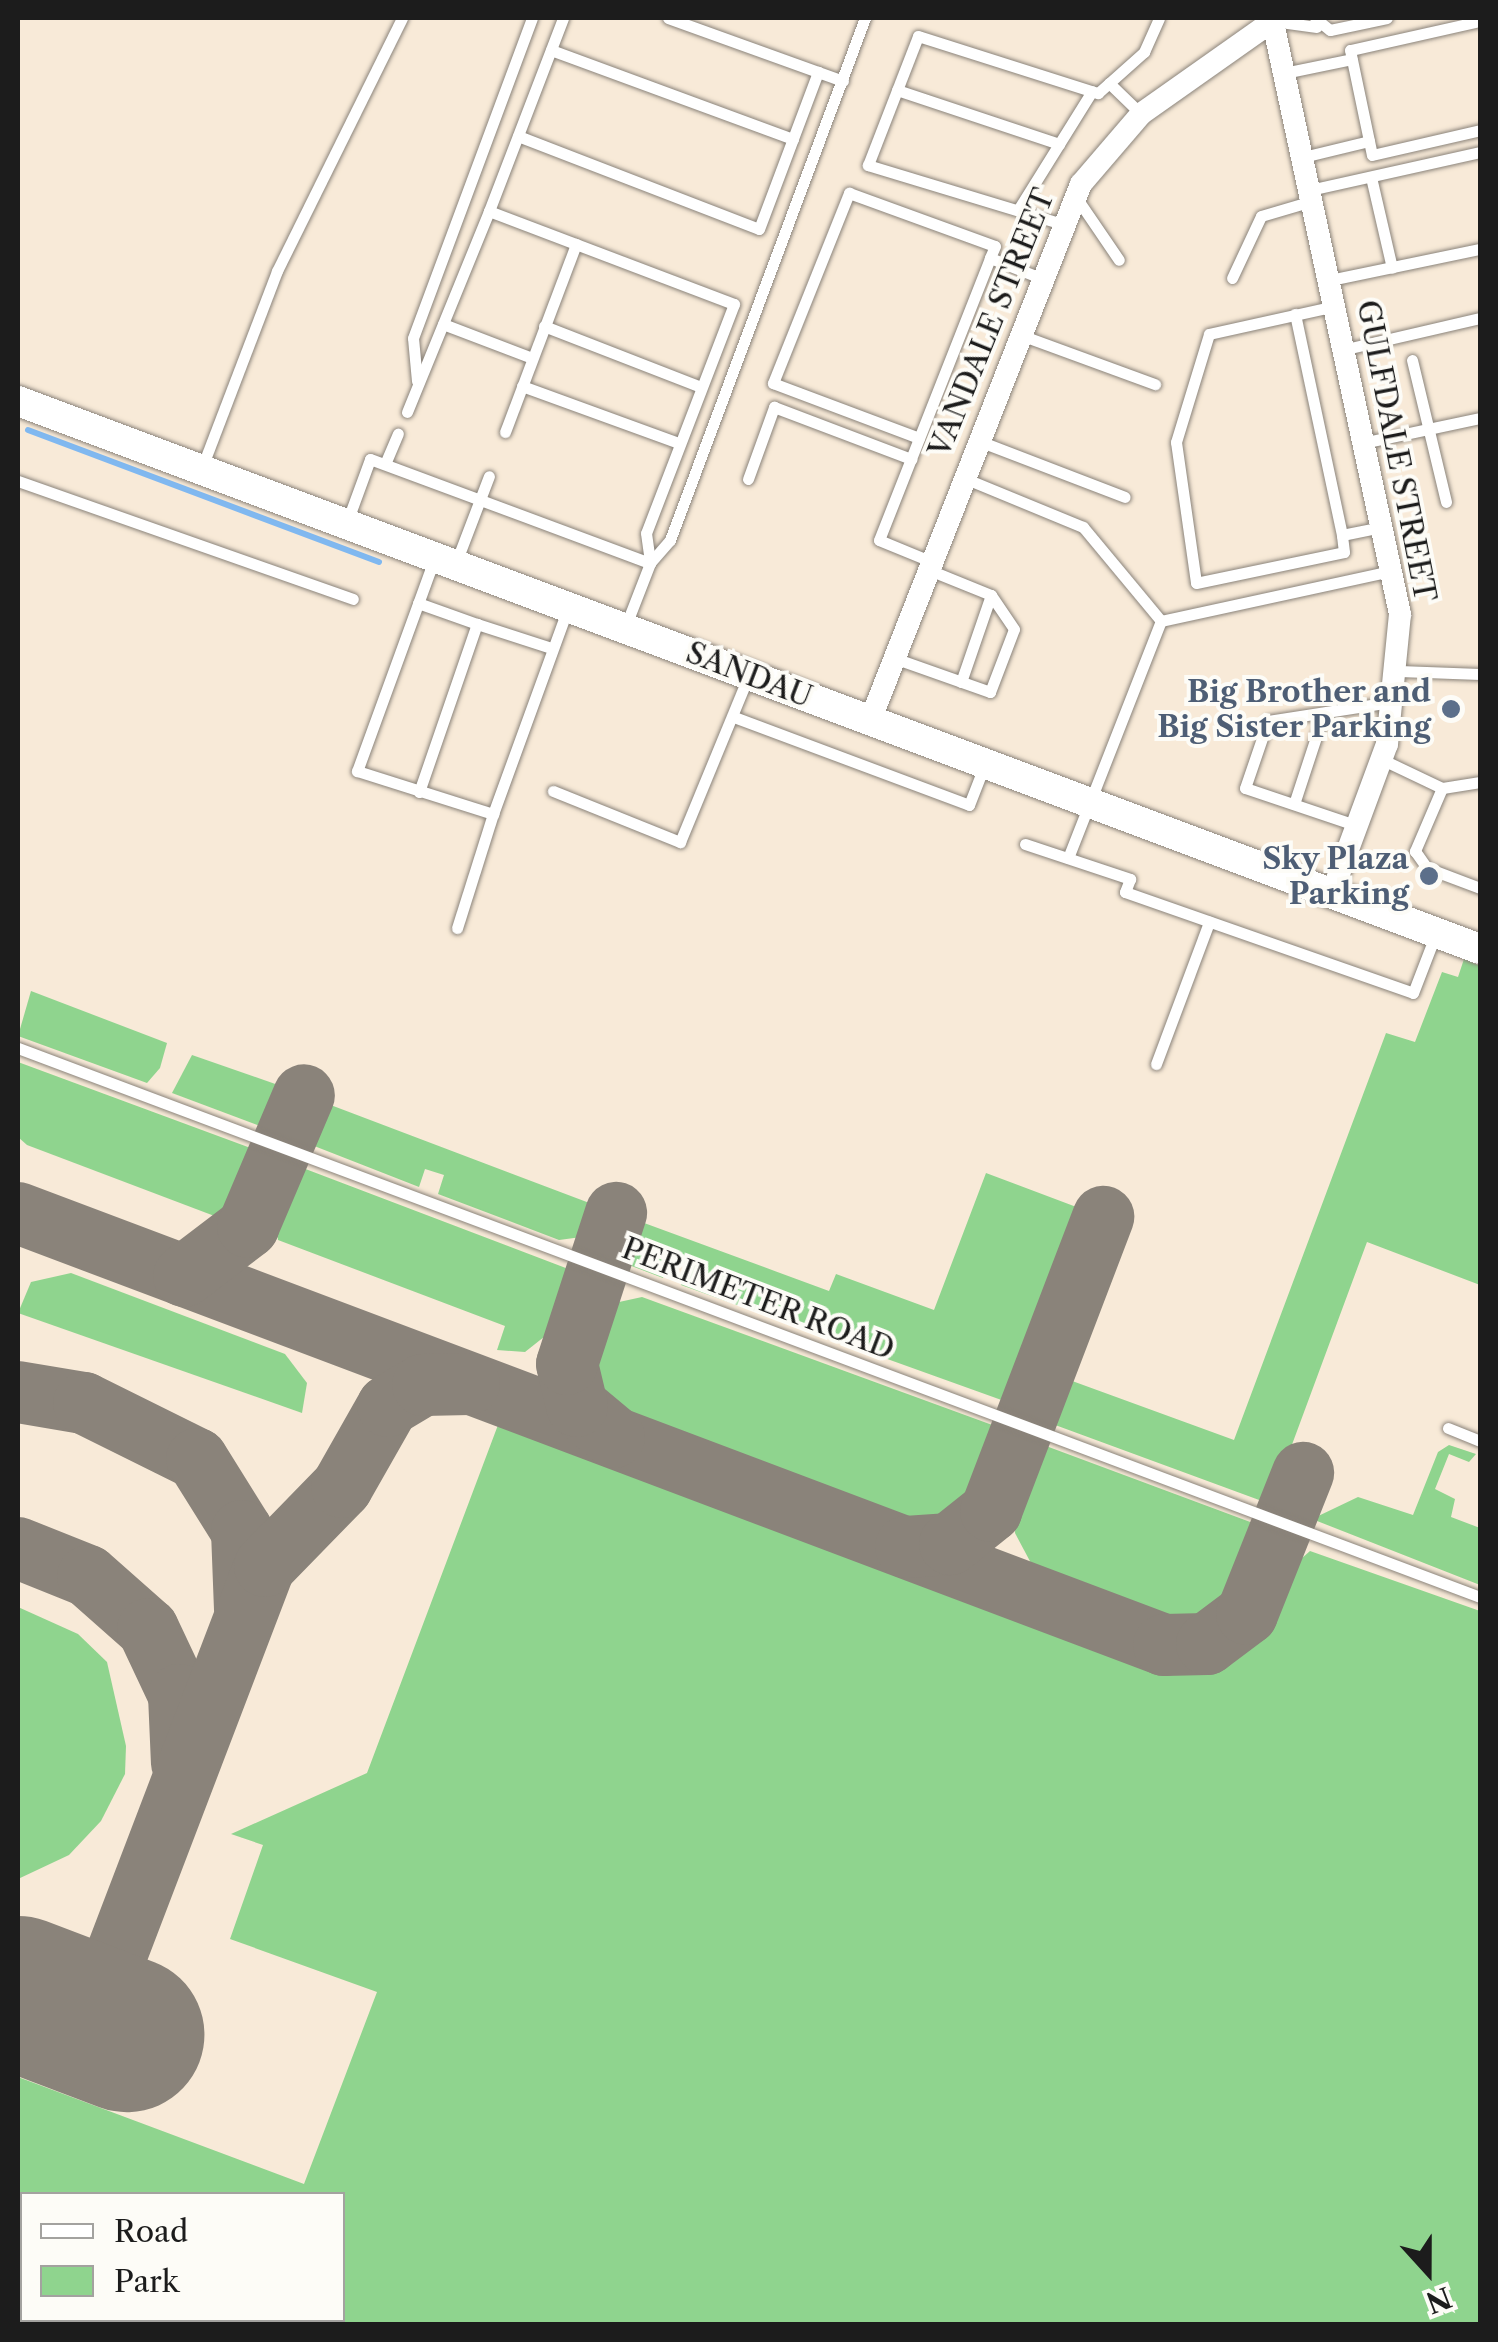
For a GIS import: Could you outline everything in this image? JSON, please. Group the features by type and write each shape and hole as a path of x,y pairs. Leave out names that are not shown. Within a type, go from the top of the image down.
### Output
{"street":[{"name":"GULFDALE STREET","path":"1272,20 1395,570 1396,701 1381,759 1332,894"},
{"name":"VANDALE STREET","path":"870,721 1016,333 1075,196 1141,114 1272,20"},
{"name":"SANDAU","path":"18,401 1480,948"}],"lane":[{"path":"201,470 276,276 402,18"},
{"path":"417,386 413,338 532,18"},
{"path":"407,412 563,18"},
{"path":"668,18 843,81"},
{"path":"624,629 650,563 670,540 866,18"},
{"path":"1018,210 1092,91 1109,83 1144,52 1160,18"},
{"path":"1272,20 1387,18"},
{"path":"1480,22 1350,50 1372,154 1480,130"},
{"path":"1062,224 868,165 918,36 1092,91"},
{"path":"551,50 793,139"},
{"path":"1284,73 1352,58"},
{"path":"518,136 759,229 818,72"},
{"path":"1109,83 1141,114"},
{"path":"897,90 1059,144"},
{"path":"1303,157 1369,141"},
{"path":"1232,278 1261,216 1371,177 1480,152"},
{"path":"1371,177 1392,268"},
{"path":"894,658 990,692 1014,629 991,595 879,540 920,438 990,258 996,246 849,193 774,383 920,438"},
{"path":"1075,196 1119,260"},
{"path":"489,210 734,304 646,533 650,563"},
{"path":"505,432 576,244"},
{"path":"1330,280 1480,249"},
{"path":"990,258 1038,277"},
{"path":"1295,314 1344,552 1196,582 1176,442 1209,334 1295,314 1336,306"},
{"path":"1346,348 1480,318"},
{"path":"442,324 532,358"},
{"path":"544,326 701,388"},
{"path":"1016,333 1155,384"},
{"path":"1412,360 1446,502"},
{"path":"522,386 679,443"},
{"path":"748,480 774,407 911,459"},
{"path":"1367,442 1480,418"},
{"path":"386,464 398,434"},
{"path":"976,440 1125,497"},
{"path":"346,524 370,458 650,563"},
{"path":"488,476 480,499 418,603 357,772 493,814"},
{"path":"962,477 1083,526 1161,621"},
{"path":"18,482 353,600"},
{"path":"1342,535 1386,526"},
{"path":"1161,621 1395,570"},
{"path":"961,682 991,595"},
{"path":"418,603 551,648"},
{"path":"456,928 568,607"},
{"path":"1068,858 1161,621"},
{"path":"419,792 477,624"},
{"path":"1398,672 1480,674"},
{"path":"553,790 680,842 750,675"},
{"path":"1358,826 1245,788 1268,722 1396,701"},
{"path":"1294,804 1324,712"},
{"path":"734,716 969,804 986,764"},
{"path":"1381,759 1442,788 1480,782"},
{"path":"1442,788 1416,851 1428,868 1480,888"},
{"path":"1026,844 1130,880 1125,892 1413,994 1437,932"},
{"path":"1156,1064 1210,922"},
{"name":"PERIMETER ROAD","path":"18,1048 1480,1596"},
{"path":"1448,1428 1480,1441"}],"green space":[{"path":"1464,959 1480,966 1480,1285 1367,1242 1270,1504 1047,1422 1064,1378 1234,1440 1386,1033 1415,1042 1442,972 1458,977"},
{"path":"31,991 167,1043 160,1068 147,1083 18,1036"},
{"path":"192,1055 281,1086 271,1130 172,1093"},
{"path":"18,1062 264,1153 240,1210 225,1220 27,1145 18,1137"},
{"path":"328,1104 600,1207 589,1236 559,1240 438,1194 444,1175 425,1169 419,1187 304,1142"},
{"path":"295,1165 571,1270 554,1329 525,1352 497,1350 505,1326 278,1240 275,1218"},
{"path":"986,1173 1087,1211 1018,1394 1007,1402 681,1285 689,1266 671,1258 663,1278 621,1262 636,1220 829,1291 836,1274 934,1310"},
{"path":"71,1273 285,1354 307,1383 302,1413 18,1313 31,1282"},
{"path":"642,1297 995,1426 1002,1437 975,1502 953,1521 913,1526 627,1419 597,1393 590,1355 610,1304"},
{"path":"501,1417 1154,1664 1210,1665 1240,1652 1265,1630 1292,1567 1310,1551 1480,1611 1480,2324 18,2324 18,2077 304,2184 377,1992 230,1939 263,1845 231,1834 367,1773"},
{"path":"1038,1443 1261,1526 1227,1608 1178,1626 1032,1565 1015,1533 1016,1503"},
{"path":"1449,1445 1476,1454 1469,1462 1449,1454 1435,1489 1455,1499 1451,1517 1480,1528 1480,1585 1312,1519 1358,1497 1413,1515 1438,1452"},
{"path":"18,1607 78,1634 107,1662 126,1746 125,1774 101,1821 69,1855 18,1879"}],"waterway":[{"path":"28,430 379,562"}],"taxiway":[{"path":"184,1276 248,1227 304,1095"},
{"path":"18,1213 1164,1645 1207,1644 1247,1614 1303,1473"},
{"path":"614,1437 577,1406 567,1364 616,1213"},
{"path":"906,1547 950,1544 991,1511 1103,1217"},
{"path":"91,2021 265,1566 342,1487 388,1406 423,1385 469,1384"},
{"path":"18,1392 84,1403 197,1459 242,1531 245,1609"},
{"path":"18,1548 88,1576 148,1629 179,1695 182,1763"}],"runway":[{"path":"18,1993 126,2034"}],"place":[{"name":"Big Brother and Big Sister Parking","path":"1451,709"},
{"name":"Sky Plaza Parking","path":"1429,876"}]}
